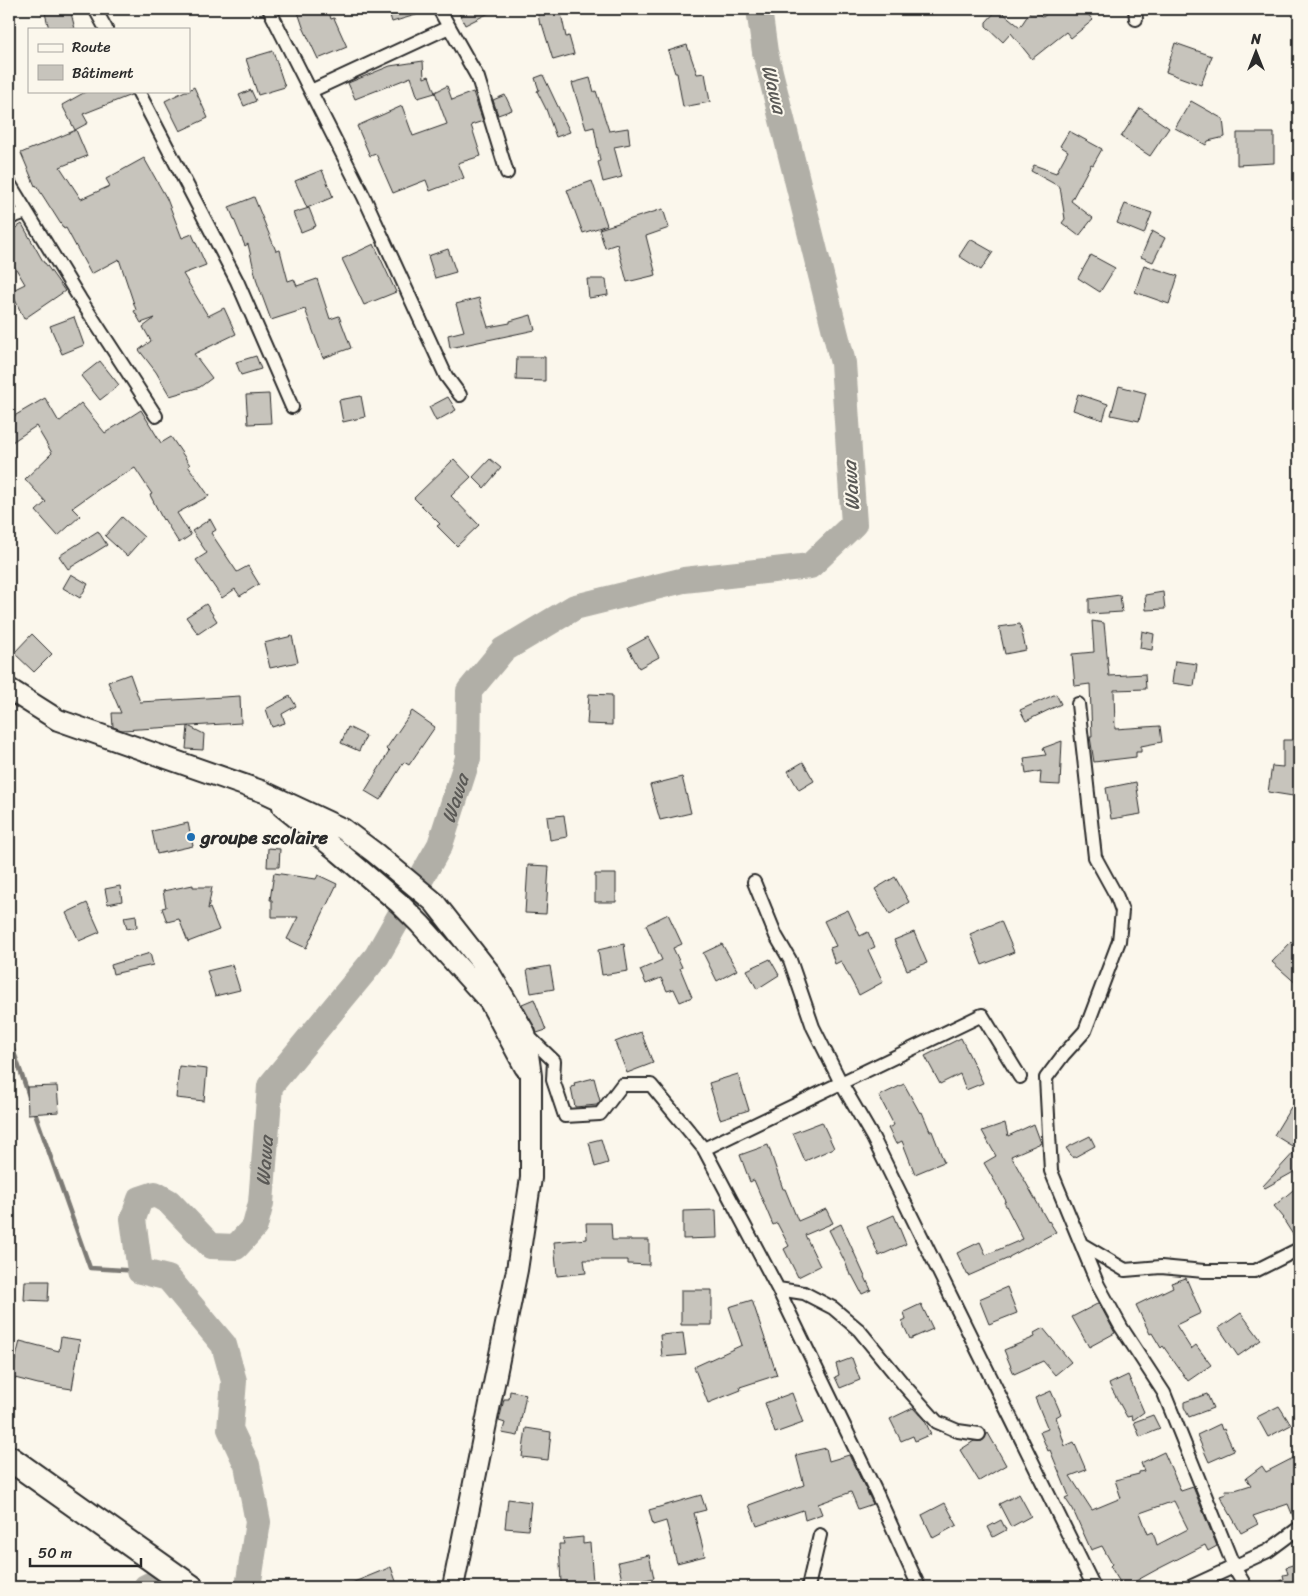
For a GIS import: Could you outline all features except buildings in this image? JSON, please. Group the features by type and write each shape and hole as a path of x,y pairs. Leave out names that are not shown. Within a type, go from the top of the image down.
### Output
{"highway":[{"path":"9,1458 191,1587"}],"main road":[{"path":"9,689 58,720 264,792 343,829 375,852 434,902 489,972 525,1033 531,1076 531,1178 529,1196 517,1270 453,1587"},
{"path":"264,792 339,852 399,903 420,924 490,1002 531,1076"}],"street":[{"path":"95,9 105,28"},
{"path":"270,9 364,197 446,376 460,396"},
{"path":"439,9 478,78 507,173"},
{"path":"311,91 449,27"},
{"path":"139,92 237,281 292,407"},
{"path":"9,183 80,299 156,416"},
{"path":"9,218 26,212"},
{"path":"1078,704 1095,858 1117,897 1122,911 1119,941 1085,1031 1046,1078 1051,1171 1098,1285 1164,1393 1234,1567 1246,1587"},
{"path":"754,882 776,936 790,960 813,1026 841,1082 873,1138 1094,1587"},
{"path":"704,1149 841,1082 940,1037 982,1015 1020,1077"},
{"path":"525,1033 554,1061 553,1080 565,1116 600,1114 622,1085 651,1085 704,1149 778,1289 877,1494 919,1587"},
{"path":"1081,1244 1125,1270 1161,1267 1204,1271 1255,1271 1299,1250"},
{"path":"778,1289 804,1293 833,1308 859,1330 937,1422 958,1431 979,1434"},
{"path":"1190,1587 1268,1551 1299,1528"},
{"path":"808,1587 820,1535"}],"waterway":[{"name":"Wawa","path":"248,1587 258,1522 247,1465 230,1429 234,1381 224,1345 168,1278 140,1271 133,1219 140,1199 155,1194 169,1202 211,1246 236,1247 255,1226 261,1203 270,1086 377,956 440,845 468,758 469,691 503,650 575,607 684,580 810,566 854,524 843,363 765,52 759,9"},
{"path":"9,1038 29,1096"},
{"path":"34,1110 90,1268 140,1271"},
{"name":"Wawa","path":"146,1587 150,1585 158,1587"}],"place":[{"name":"groupe scolaire","path":"191,837"}]}
